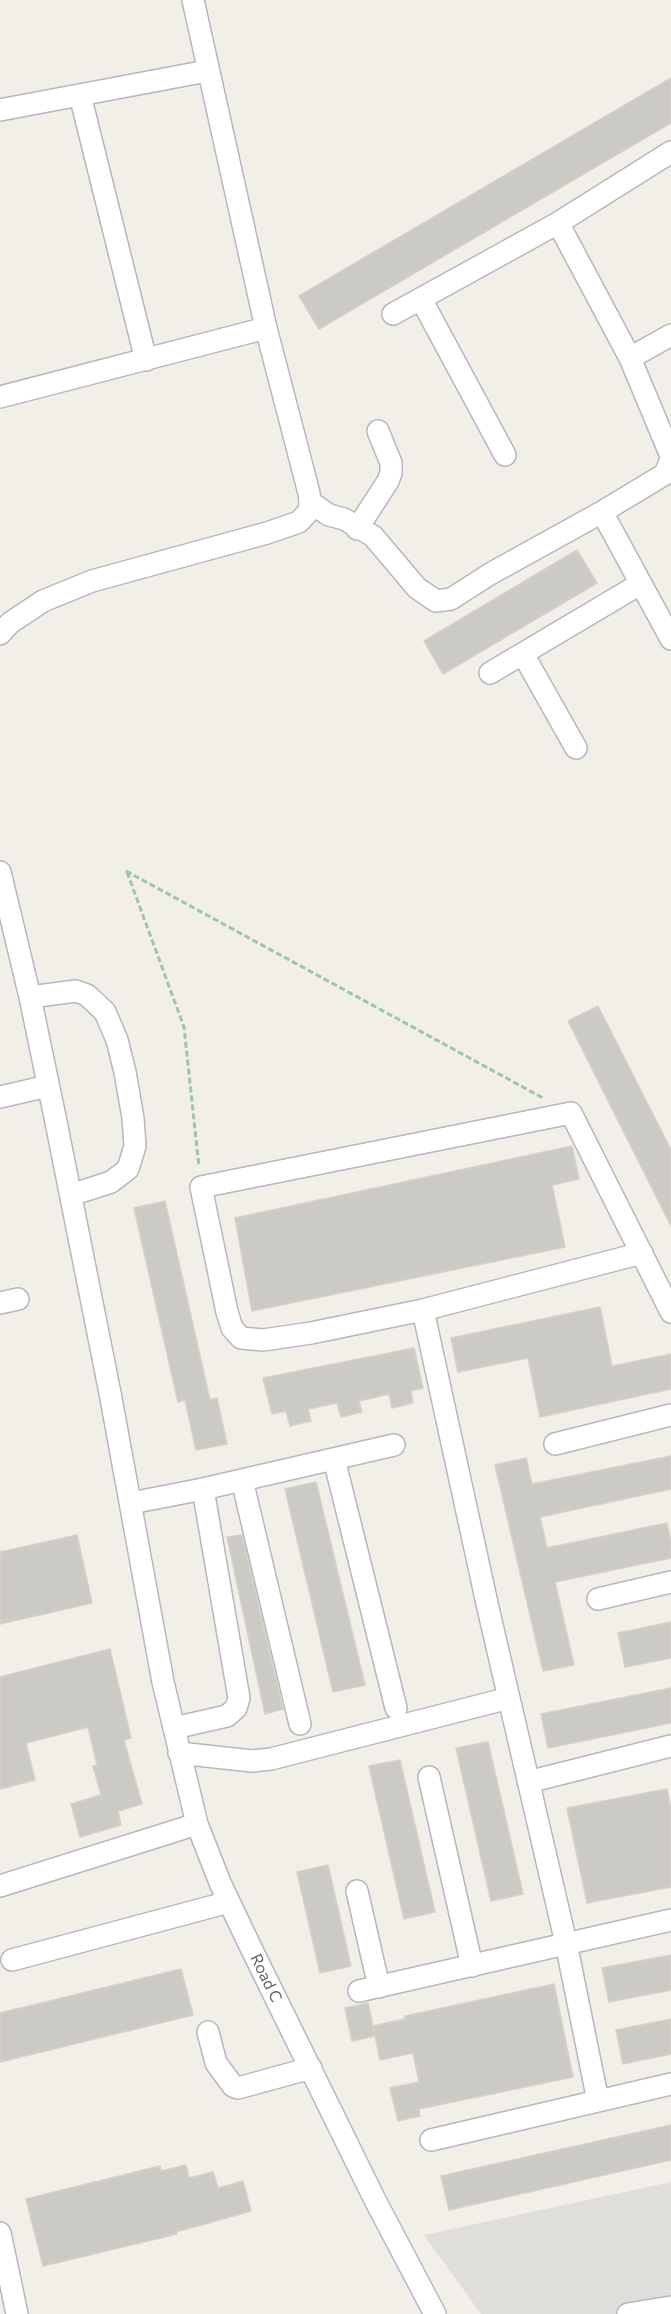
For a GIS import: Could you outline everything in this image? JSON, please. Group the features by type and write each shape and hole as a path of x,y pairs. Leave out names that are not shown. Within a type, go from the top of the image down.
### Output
{"street":[{"path":"0,634 10,623 44,602 92,580 234,543 299,522 305,517 310,502 266,328 193,0"},
{"path":"0,110 207,71"},
{"path":"80,95 146,360"},
{"path":"393,314 558,223 671,152"},
{"path":"310,502 329,515 344,519 357,529 373,536 417,588 436,602 451,599 490,574 602,512 669,467 630,358 558,223"},
{"path":"420,299 505,455"},
{"path":"0,397 266,328"},
{"path":"630,358 671,336"},
{"path":"357,529 391,473 391,463 378,431"},
{"path":"602,512 671,639"},
{"path":"490,673 640,584"},
{"path":"523,654 576,748"},
{"name":"Road C","path":"0,872 30,997 71,1195 179,1753 197,1824 229,1902 435,2314"},
{"path":"30,997 76,991 87,995 105,1012 117,1040 124,1071 133,1118 135,1146 128,1169 111,1182 71,1195"},
{"path":"0,1097 48,1086"},
{"path":"642,1253 423,1310 311,1333 263,1340 241,1338 232,1328 226,1312 201,1187 571,1113 642,1253 671,1312"},
{"path":"423,1310 566,1943 598,2101"},
{"path":"555,1444 671,1415"},
{"path":"131,1503 203,1489 394,1444"},
{"path":"334,1459 396,1708"},
{"path":"242,1480 300,1724"},
{"path":"174,1728 227,1716 236,1708 239,1698 203,1489"},
{"path":"598,1599 671,1582"},
{"path":"179,1753 252,1761 271,1759 509,1698"},
{"path":"528,1782 671,1746"},
{"path":"429,1777 472,1966"},
{"path":"0,1886 197,1824"},
{"path":"357,1891 379,1987"},
{"path":"12,1960 229,1902"},
{"path":"359,1991 671,1920"},
{"path":"208,2032 216,2063 233,2086 238,2088 311,2068"},
{"path":"431,2140 671,2084"},
{"path":"1,2244 17,2314"},
{"path":"628,2314 671,2307"}],"path":[{"path":"201,1187 184,1027 126,871 571,1113"}],"shaded area":[{"path":"671,2182 671,2314 481,2314 424,2235"}],"building":[{"path":"671,78 671,123 319,329 299,296"},
{"path":"577,550 597,583 443,674 424,641"},
{"path":"598,1006 671,1150 671,1226 568,1021"},
{"path":"572,1146 579,1179 552,1185 565,1247 252,1311 235,1218"},
{"path":"165,1201 210,1400 217,1398 227,1444 196,1450 185,1400 178,1402 134,1208"},
{"path":"600,1307 612,1366 671,1354 671,1389 540,1417 528,1358 458,1372 451,1338"},
{"path":"414,1348 423,1388 411,1391 413,1403 392,1408 389,1394 359,1401 362,1412 341,1417 337,1403 308,1409 311,1421 290,1426 286,1411 272,1414 263,1378"},
{"path":"671,1456 671,1489 540,1517 547,1548 667,1523 671,1543 671,1558 555,1582 574,1665 543,1671 495,1465 526,1458 532,1484"},
{"path":"316,1482 365,1685 333,1692 285,1489"},
{"path":"77,1535 92,1603 0,1624 0,1552"},
{"path":"242,1535 283,1709 265,1714 227,1537"},
{"path":"671,1622 671,1658 625,1667 618,1633"},
{"path":"110,1649 131,1738 124,1740 142,1804 118,1811 121,1825 80,1837 71,1804 101,1795 93,1766 97,1765 88,1727 26,1743 35,1780 0,1789 0,1677"},
{"path":"671,1688 671,1723 548,1748 541,1714"},
{"path":"488,1742 523,1894 491,1901 456,1748"},
{"path":"400,1760 435,1912 404,1919 369,1766"},
{"path":"667,1789 671,1809 671,1887 587,1903 567,1808"},
{"path":"328,1865 351,1966 320,1973 297,1872"},
{"path":"671,1955 671,1990 609,2002 602,1968"},
{"path":"181,1969 193,2015 0,2062 0,2013"},
{"path":"554,1984 573,2077 419,2109 420,2116 398,2121 390,2088 419,2082 413,2053 380,2060 373,2026 405,2019 405,2016"},
{"path":"368,2003 375,2036 352,2041 345,2008"},
{"path":"671,2019 671,2054 623,2064 616,2030"},
{"path":"671,2125 671,2160 449,2210 441,2176"},
{"path":"186,2165 189,2178 213,2172 218,2188 243,2181 251,2211 176,2232 177,2234 43,2266 26,2199 160,2166 161,2171"}]}
